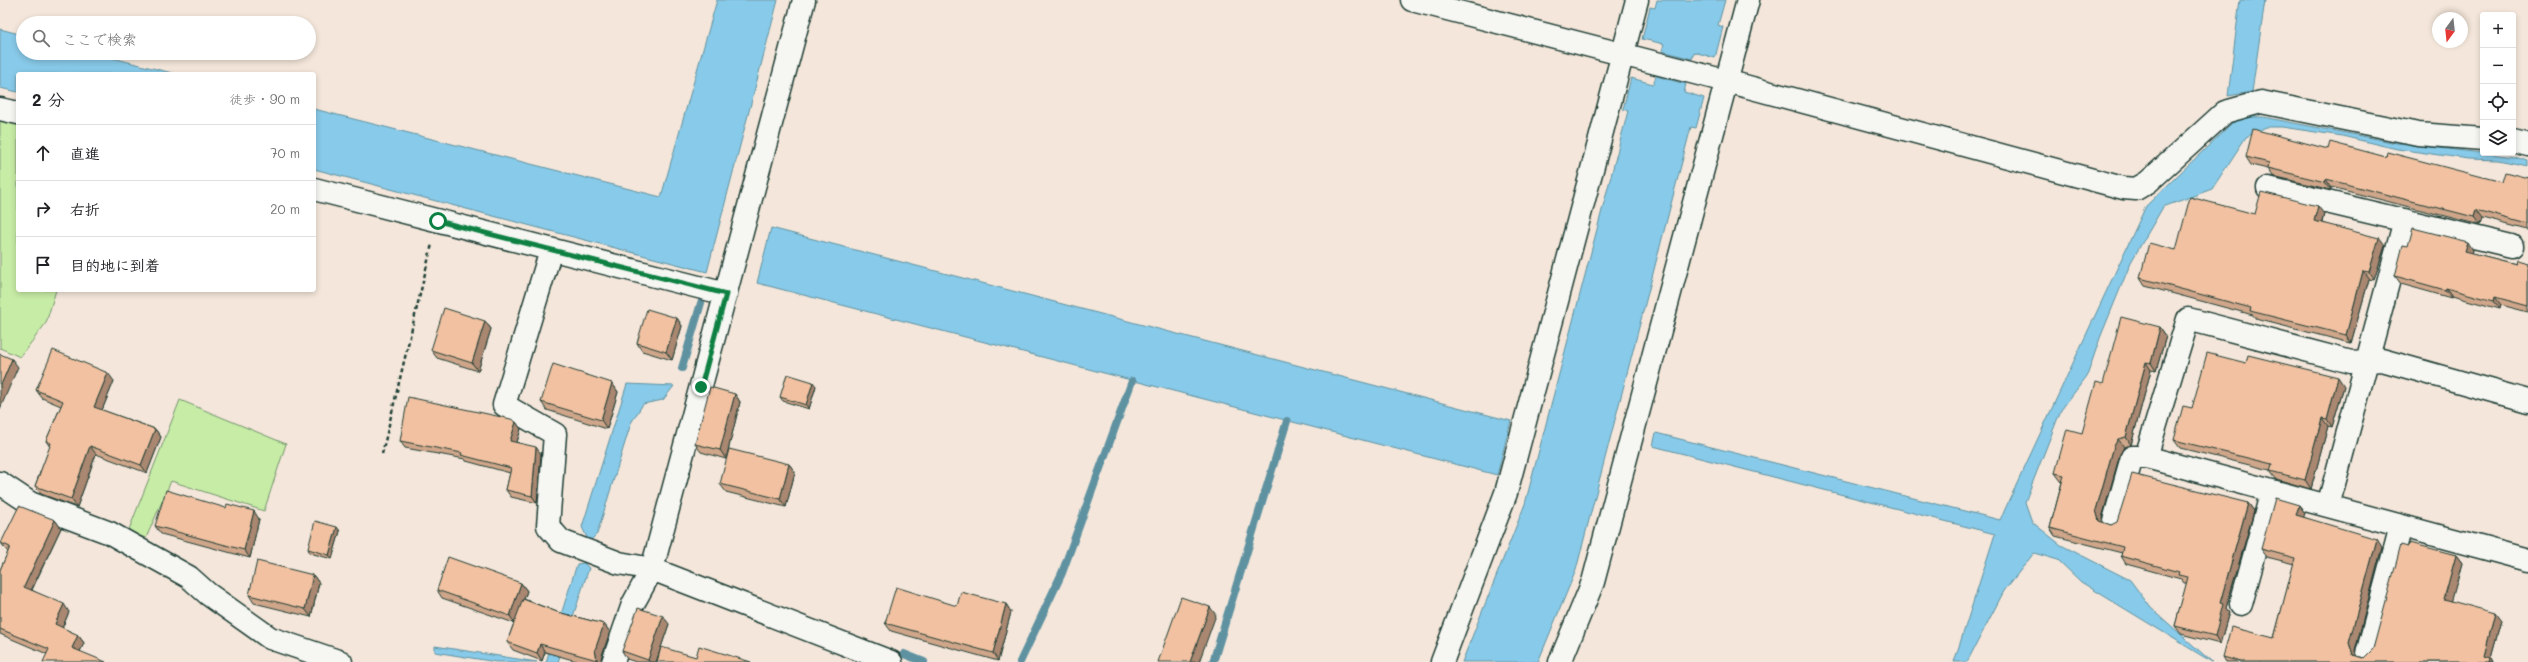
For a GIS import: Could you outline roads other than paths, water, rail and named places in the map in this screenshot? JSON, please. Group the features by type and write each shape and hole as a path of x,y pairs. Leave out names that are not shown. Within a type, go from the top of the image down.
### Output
{"street":[{"path":"613,662 633,604 652,569 804,0"},
{"path":"1412,0 1726,81 2122,188 2136,189 2148,182 2225,112 2261,102 2418,134 2480,139"},
{"path":"1442,662 1506,493 1638,0"},
{"path":"1560,662 1593,582 1748,0"},
{"path":"0,108 16,112"},
{"path":"2516,142 2528,145"},
{"path":"2268,188 2512,246"},
{"path":"316,190 726,294"},
{"path":"2328,506 2405,220"},
{"path":"551,250 504,405 555,434 548,526 561,541 619,563 652,569 891,662"},
{"path":"2146,457 2188,319 2351,362 2382,360 2528,401"},
{"path":"2114,521 2132,457 2146,457 2528,560"},
{"path":"0,483 30,503 110,533 189,576 208,594 270,638 341,662"},
{"path":"2241,604 2272,491"},
{"path":"2367,654 2401,526"}],"water":[{"path":"717,0 778,0 707,272 316,170 316,110 661,197"},
{"path":"1657,0 1725,0 1718,25 1723,27 1715,58 1694,52 1692,59 1662,51 1664,44 1642,39 1650,7 1655,8"},
{"path":"2240,0 2265,0 2252,92 2228,96"},
{"path":"0,29 16,33 16,60 121,60 168,72 16,72 16,92 0,88"},
{"path":"1656,76 1686,84 1684,92 1704,98 1696,128 1691,127 1576,570 1538,662 1462,662 1525,504 1628,111 1623,109 1631,78 1653,84"},
{"path":"2245,117 2263,117 2397,143 2480,153 2480,156 2515,157 2528,161 2528,166 2498,160 2468,159 2397,149 2342,136 2282,127 2266,127 2246,137 2212,189 2163,207 2131,262 2100,338 2087,376 2061,410 2025,502 2032,522 2061,545 2130,580 2151,608 2212,662 2081,582 2058,560 2034,553 2004,591 1967,662 1954,662 1995,534 1653,446 1656,433 2000,520 2146,206 2232,123"},
{"path":"771,228 1511,421 1497,475 757,283"},
{"path":"627,384 674,386 663,400 643,404 631,423 597,534 589,542 582,527"},
{"path":"584,563 589,568 558,662 546,662 577,564"},
{"path":"435,646 537,662 496,662 435,652"}],"waterway":[{"path":"682,368 701,303"},
{"path":"1020,662 1062,573 1132,381"},
{"path":"1213,662 1287,421"},
{"path":"904,654 924,662"}]}
